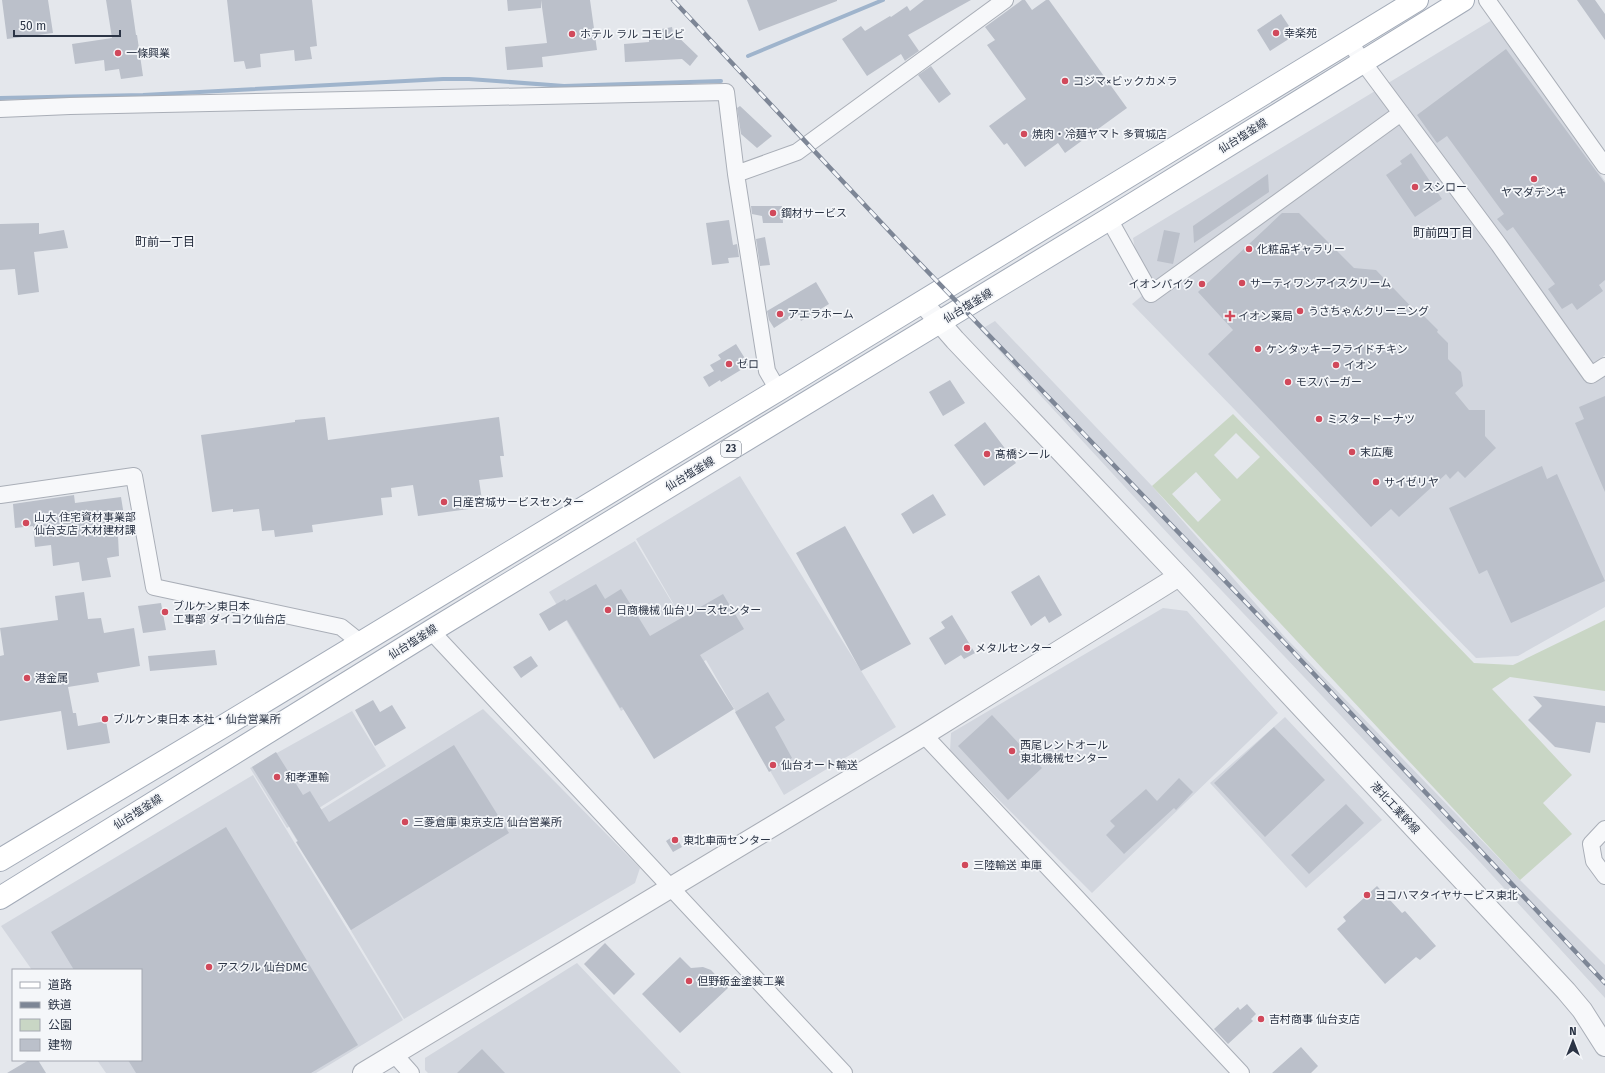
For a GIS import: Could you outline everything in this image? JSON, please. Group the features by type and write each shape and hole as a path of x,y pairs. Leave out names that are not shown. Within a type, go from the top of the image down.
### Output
{"main road":[{"name":"23","path":"0,860 778,390 1416,0"},
{"name":"仙台塩釜線","path":"0,898 431,631 1109,220 1463,0"}],"street":[{"path":"736,174 797,152 1005,0"},
{"path":"1488,0 1605,166"},
{"path":"1349,41 1362,62 1401,113 1592,375 1605,366"},
{"path":"0,109 70,106 726,92 736,174 767,371 778,390"},
{"path":"1109,220 1151,294 1401,113"},
{"name":"港北工業幹線","path":"922,302 1566,991 1582,1010 1605,1046"},
{"path":"0,495 134,476 154,587 341,627 361,643"},
{"path":"363,1073 669,887 924,735 1179,576"},
{"path":"431,631 844,1073"},
{"path":"924,735 1241,1073"},
{"path":"1605,829 1591,844 1594,861 1605,876"},
{"path":"394,1054 411,1073"}],"shaded area":[{"path":"1492,20 1605,181 1605,355 1598,361 1605,363 1605,607 1518,656 1476,658 1132,304 1143,295 1133,238"},
{"path":"995,321 1152,486 1284,636 1520,880 1605,965 1605,998 1480,862 1184,551 980,330"},
{"path":"740,476 896,727 784,795 706,660 621,711 549,592 635,541 692,636 636,539"},
{"path":"1163,608 1187,611 1278,713 1092,893 950,751 951,733"},
{"path":"483,709 640,868 635,883 404,1019 290,829"},
{"path":"352,711 386,766 287,828 250,768"},
{"path":"1285,717 1382,820 1306,888 1210,783"},
{"path":"253,775 403,1020 316,1073 106,1073 98,1061 142,1061 142,969 31,969 1,926"},
{"path":"577,963 681,1073 428,1073 425,1070 425,1058"}],"green space":[{"path":"1233,414 1474,663 1513,665 1605,620 1605,691 1510,677 1492,689 1572,775 1543,803 1572,834 1520,880 1152,486","holes":["1236,433 1260,457 1237,479 1214,455","1196,472 1221,500 1198,522 1172,494"]}],"building":[{"path":"2,0 48,0 53,33 7,39"},
{"path":"106,0 131,0 143,76 121,79 119,69 105,71 104,60 75,64 72,44 112,38"},
{"path":"227,0 312,0 317,46 310,47 312,59 295,61 294,50 260,54 261,67 246,69 244,61 234,62"},
{"path":"507,0 541,0 541,8 508,11"},
{"path":"541,0 590,0 597,50 542,57 543,67 507,70 505,47 547,43"},
{"path":"747,0 837,0 837,1 759,31"},
{"path":"924,0 971,0 908,35 919,51 905,61 901,54 867,76 842,39 861,26 865,31 890,16 891,17 907,6 910,11"},
{"path":"1022,0 1025,0 1032,10 1046,0 1049,0 1127,108 1065,153 1058,143 1025,167 1007,143 1004,145 989,126 1026,99 987,45 995,40 985,27"},
{"path":"1577,0 1595,0 1605,14 1605,40"},
{"path":"1281,14 1295,35 1270,51 1257,30"},
{"path":"672,27 673,32 698,56 690,66 682,59 625,62 624,44 649,42 649,40 658,39 657,30"},
{"path":"1506,49 1605,183 1605,280 1599,285 1603,291 1577,310 1572,303 1562,309 1548,289 1555,284 1513,227 1507,231 1497,219 1504,214 1447,136 1437,143 1417,115"},
{"path":"931,66 951,94 939,103 918,75"},
{"path":"740,106 772,136 757,148 741,134 737,108"},
{"path":"1411,153 1442,199 1415,217 1386,175 1402,164 1400,161"},
{"path":"1268,174 1269,192 1194,243 1193,226"},
{"path":"751,206 782,206 783,223 763,223 762,216 752,214"},
{"name":"イオン","path":"1282,213 1299,213 1354,268 1376,270 1421,317 1423,315 1438,330 1437,332 1448,343 1448,359 1461,372 1463,386 1455,393 1469,410 1485,410 1485,436 1496,448 1465,478 1458,471 1450,479 1446,474 1399,517 1391,509 1371,527 1208,354 1233,330 1198,292"},
{"path":"729,220 733,245 737,244 739,257 728,258 729,263 712,265 706,223"},
{"path":"39,223 39,234 64,230 68,248 34,252 39,292 18,295 15,269 0,270 0,224"},
{"path":"1164,230 1180,233 1173,264 1157,261"},
{"path":"765,237 770,265 760,266 756,239"},
{"path":"816,282 829,304 801,321 797,313 774,328 769,320 767,311"},
{"path":"736,344 749,365 721,382 720,380 709,387 703,377 714,371 710,365 721,359 718,355"},
{"path":"950,380 965,403 943,416 929,392"},
{"path":"1605,396 1605,492 1575,423 1584,419 1579,407"},
{"path":"325,417 328,440 499,417 504,456 500,456 503,477 479,480 483,507 418,516 413,485 391,488 392,497 381,498 383,515 312,525 313,532 275,537 274,530 262,531 259,509 233,512 233,509 212,512 201,435 295,422 295,420"},
{"path":"985,422 1016,463 984,486 954,445"},
{"path":"1542,466 1547,479 1557,474 1605,581 1511,623 1487,570 1479,574 1449,508"},
{"path":"933,494 946,515 913,534 901,514"},
{"path":"74,495 75,503 121,497 127,534 118,536 119,556 107,558 111,577 82,581 79,562 53,566 51,545 35,547 33,526 15,528 13,504"},
{"path":"845,526 911,644 861,671 796,553"},
{"path":"1039,575 1062,615 1049,623 1045,616 1031,626 1011,592"},
{"path":"596,584 605,599 621,589 650,636 723,594 744,629 700,655 734,709 654,759 622,707 620,708 567,620 549,631 539,614"},
{"path":"84,592 88,619 101,618 104,633 134,628 140,666 97,673 99,682 68,687 73,713 76,713 78,726 106,721 110,743 67,750 61,711 0,721 0,656 4,655 0,628 58,620 55,596"},
{"path":"161,603 166,630 143,633 138,606"},
{"path":"952,615 975,653 964,659 961,655 945,665 929,638 945,628 941,622"},
{"path":"215,650 217,665 150,671 148,656"},
{"path":"531,656 538,666 521,678 513,667"},
{"path":"768,692 785,720 775,727 792,758 769,772 735,712"},
{"path":"1533,696 1605,706 1605,723 1596,722 1590,753 1555,747 1528,720 1542,706"},
{"path":"373,700 380,712 392,705 406,728 375,746 355,710"},
{"path":"992,715 1042,768 1008,800 958,746"},
{"path":"1274,727 1325,780 1265,837 1214,783"},
{"path":"454,745 509,833 351,930 296,842 298,841 252,767 276,752 303,795 310,791 329,822"},
{"path":"1179,778 1193,792 1176,810 1174,808 1124,854 1106,835 1115,826 1110,821 1146,789 1157,801"},
{"path":"1346,804 1364,823 1309,874 1291,855"},
{"path":"226,827 358,1045 311,1073 136,1073 129,1061 142,1061 142,969 73,969 51,932"},
{"path":"675,835 682,847 673,852 666,841"},
{"path":"1377,886 1402,913 1405,911 1436,946 1420,960 1416,957 1385,984 1337,929 1346,921 1343,917"},
{"path":"605,943 635,974 614,995 584,964"},
{"path":"680,957 691,968 703,967 711,970 728,988 680,1033 642,994"},
{"path":"1247,1004 1256,1014 1251,1019 1253,1021 1228,1044 1214,1029 1238,1007 1240,1010"},
{"path":"1301,1047 1318,1066 1311,1073 1272,1073"},
{"path":"482,1049 505,1073 457,1073"},
{"path":"27,1061 39,1061 46,1073 7,1073"}],"waterway":[{"path":"748,56 883,0"},
{"path":"0,98 143,95 443,79 469,79 564,86 721,81"}],"railway":[{"path":"673,0 906,249 1281,639 1605,983"}],"place":[{"name":"幸楽苑","path":"1276,33"},
{"name":"ホテル ラル コモレビ","path":"572,34"},
{"name":"一條興業","path":"118,53"},
{"name":"コジマ×ビックカメラ","path":"1065,81"},
{"name":"焼肉・冷麺ヤマト 多賀城店","path":"1024,134"},
{"name":"ヤマダデンキ","path":"1534,179"},
{"name":"スシロー","path":"1415,187"},
{"name":"鋼材サービス","path":"773,213"},
{"name":"化粧品ギャラリー","path":"1249,249"},
{"name":"サーティワンアイスクリーム","path":"1242,283"},
{"name":"イオンバイク","path":"1202,284"},
{"name":"うさちゃんクリーニング","path":"1300,311"},
{"name":"アエラホーム","path":"780,314"},
{"name":"イオン薬局","path":"1230,316"},
{"name":"ケンタッキーフライドチキン","path":"1258,349"},
{"name":"ゼロ","path":"729,364"},
{"name":"イオン","path":"1336,365"},
{"name":"モスバーガー","path":"1288,382"},
{"name":"ミスタードーナツ","path":"1319,419"},
{"name":"末広庵","path":"1352,452"},
{"name":"髙橋シール","path":"987,454"},
{"name":"サイゼリヤ","path":"1376,482"},
{"name":"日産宮城サービスセンター","path":"444,502"},
{"name":"山大 住宅資材事業部 仙台支店 木材建材課","path":"26,523"},
{"name":"日商機械 仙台リースセンター","path":"608,610"},
{"name":"ブルケン東日本 工事部 ダイコク仙台店","path":"165,612"},
{"name":"メタルセンター","path":"967,648"},
{"name":"港金属","path":"27,678"},
{"name":"ブルケン東日本 本社・仙台営業所","path":"105,719"},
{"name":"西尾レントオール 東北機械センター","path":"1012,751"},
{"name":"仙台オート輸送","path":"773,765"},
{"name":"和孝運輸","path":"277,777"},
{"name":"三菱倉庫 東京支店 仙台営業所","path":"405,822"},
{"name":"東北車両センター","path":"675,840"},
{"name":"三陸輸送 車庫","path":"965,865"},
{"name":"ヨコハマタイヤサービス東北","path":"1367,895"},
{"name":"アスクル 仙台DMC","path":"209,967"},
{"name":"但野鈑金塗装工業","path":"689,981"},
{"name":"吉村商事 仙台支店","path":"1261,1019"}],"district":[{"name":"町前四丁目","path":"1443,233"},
{"name":"町前一丁目","path":"165,242"}]}
